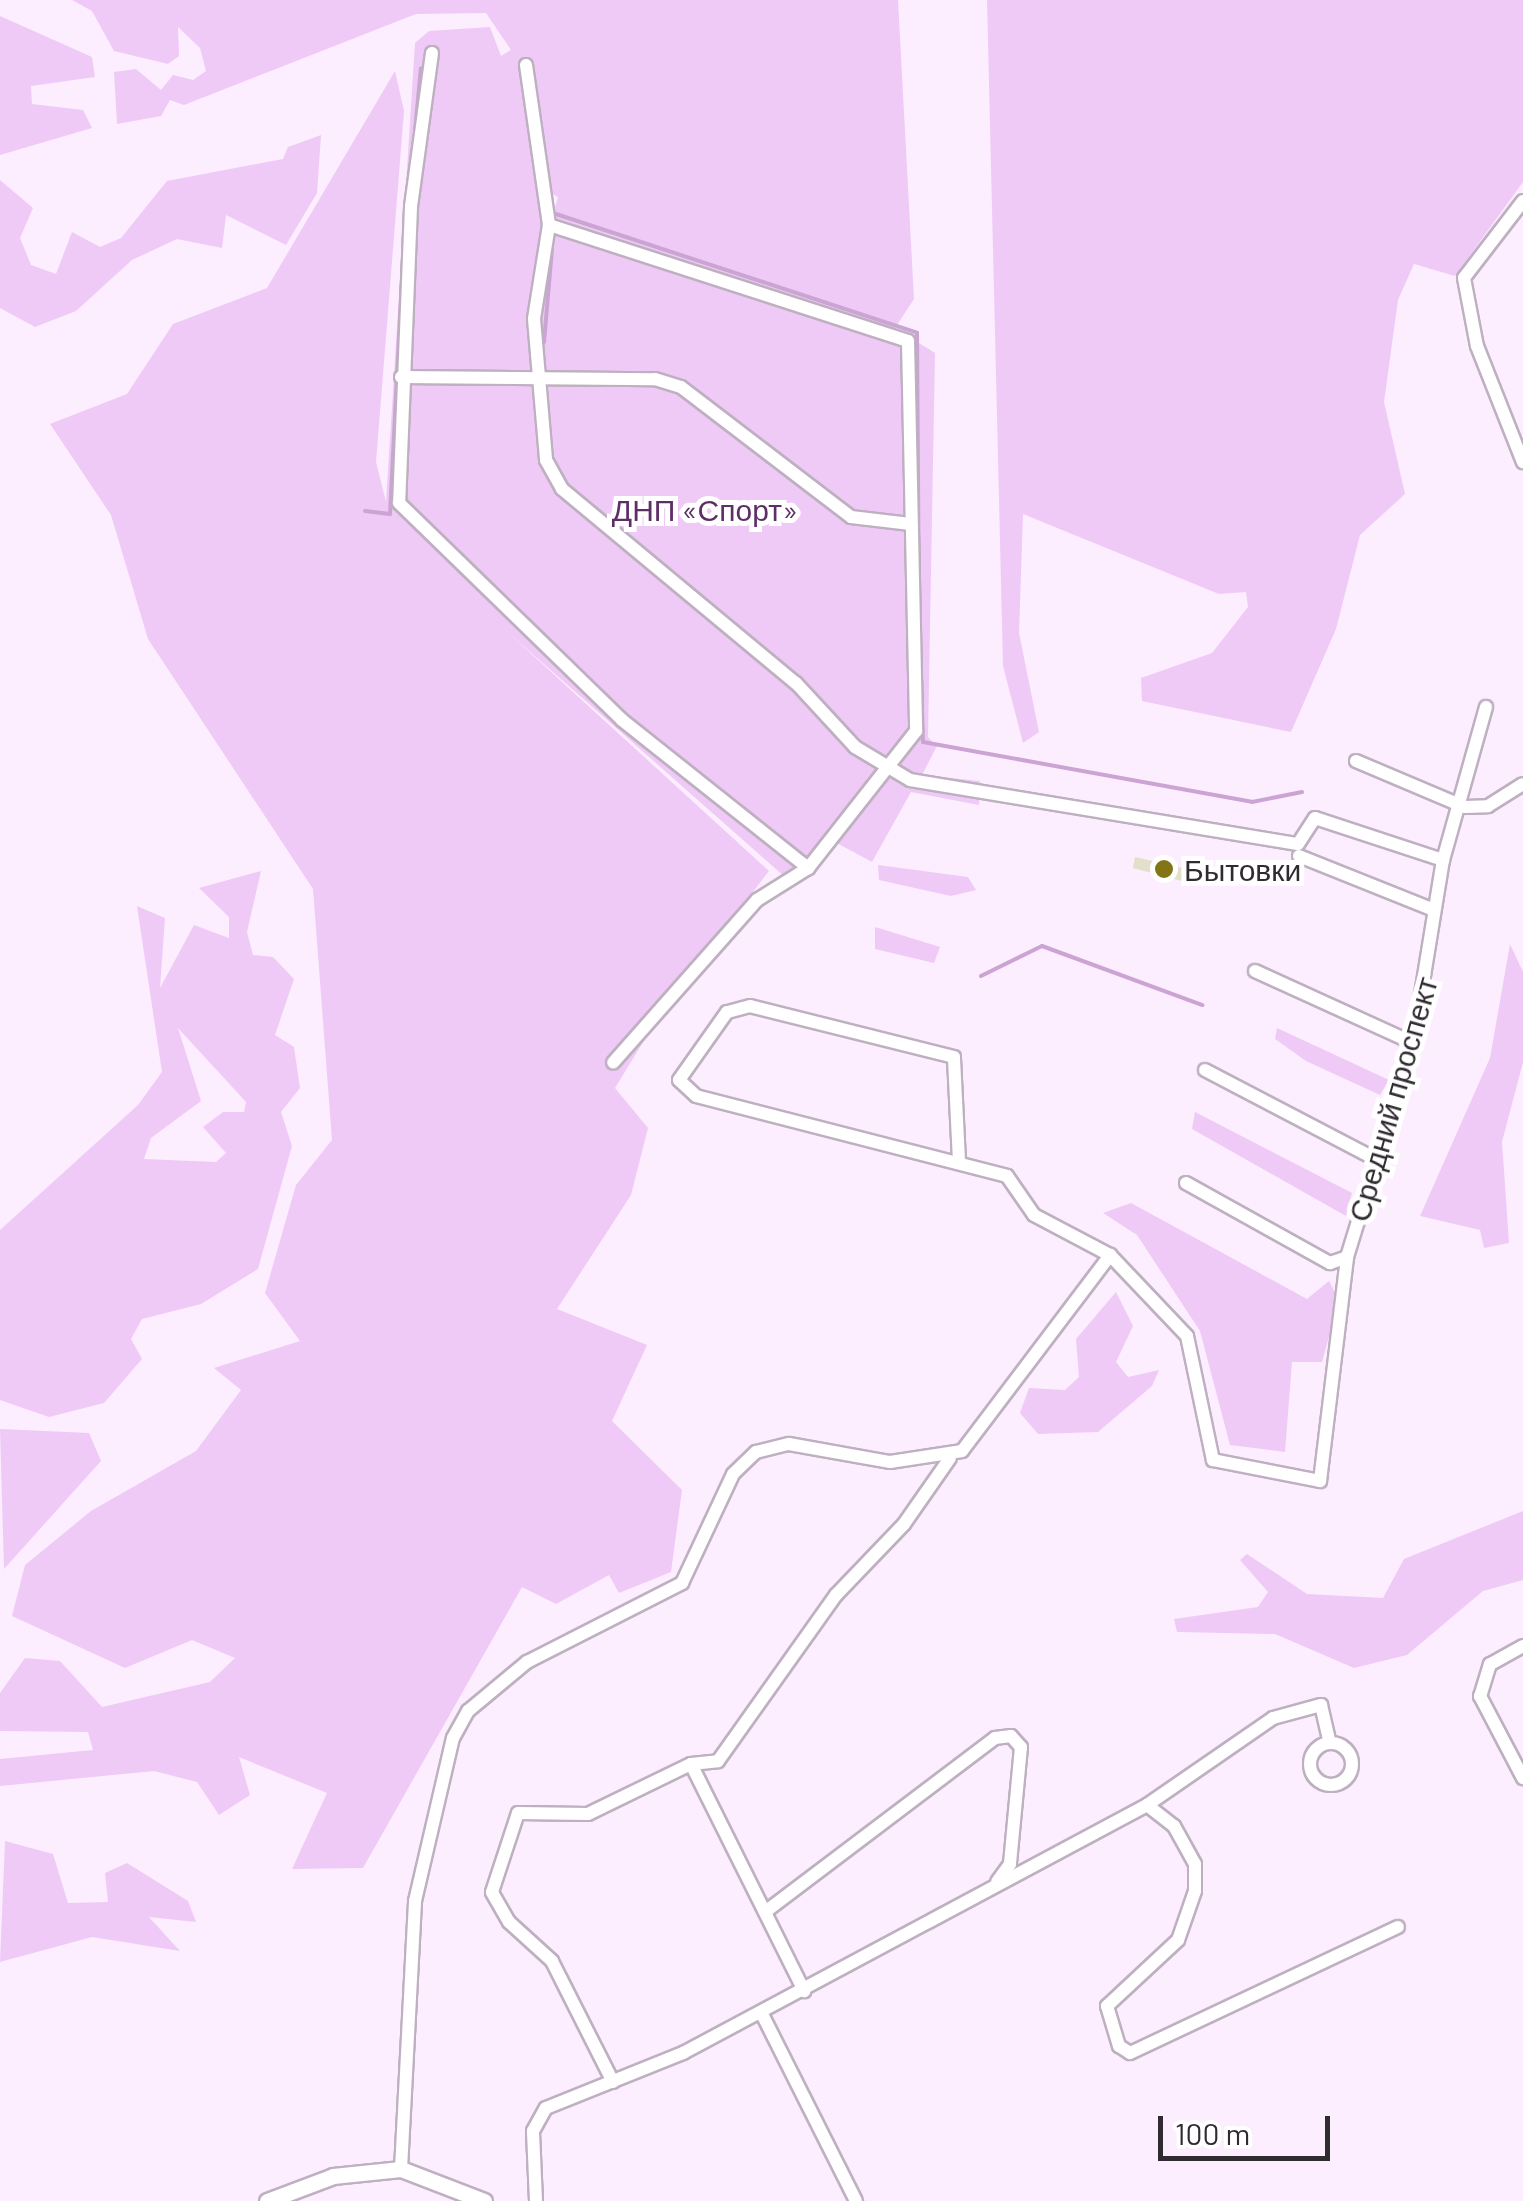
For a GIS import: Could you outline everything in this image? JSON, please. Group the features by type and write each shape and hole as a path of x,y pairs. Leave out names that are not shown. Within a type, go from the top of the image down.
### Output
{"street":[{"path":"432,52 401,378 399,503 622,720 808,868"},
{"path":"526,65 549,225 536,284 536,376 546,460 562,489 886,766 910,780 1298,844 1316,818 1443,860"},
{"path":"1523,200 1464,278 1476,346 1523,462"},
{"path":"549,225 908,341 916,731 808,868 757,900 613,1063"},
{"path":"401,378 536,376 681,387 851,517 911,524"},
{"name":"Средний проспект","path":"1110,1255 1187,1336 1213,1460 1320,1481 1348,1257 1413,1043 1443,860 1465,807 1486,707"},
{"path":"1356,761 1465,807 1488,806 1523,784"},
{"path":"1298,856 1434,910"},
{"path":"1256,971 1413,1043"},
{"path":"613,2082 552,1961 508,1922 492,1892 497,1856 518,1813 588,1814 691,1764 718,1761 836,1595 1110,1255 1034,1215 1008,1176 696,1096 679,1080 727,1012 750,1006 954,1057 959,1161"},
{"path":"1205,1070 1377,1160"},
{"path":"1186,1183 1330,1263 1348,1257"},
{"path":"401,2169 416,1901 438,1781 468,1712 565,1639 682,1583 733,1474 756,1452 789,1444 890,1462 950,1458"},
{"path":"1523,1646 1490,1664 1480,1696 1523,1778"},
{"path":"536,2201 533,2130 546,2108 762,2014 997,1882 1147,1804 1273,1718 1321,1705 1330,1743"},
{"path":"765,1912 995,1738 1011,1736 1021,1748 1010,1864 997,1882"},
{"path":"691,1764 804,1991"},
{"path":"1147,1804 1174,1826 1194,1864 1195,1891 1178,1940 1108,2006 1118,2046 1130,2053 1398,1927"},
{"path":"762,2014 856,2201"},
{"path":"267,2201 333,2176 401,2169 484,2201"}],"green space":[{"name":"ДНП «Спорт»","path":"72,0 898,0 914,299 895,328 935,353 928,737 937,746 922,775 980,781 979,805 911,792 872,862 833,841 794,885 503,628 769,871 667,1003 615,1088 648,1128 631,1195 557,1309 647,1345 612,1421 682,1490 671,1572 619,1593 609,1575 556,1604 522,1587 363,1868 292,1869 327,1793 239,1757 250,1795 219,1815 197,1782 154,1771 0,1786 0,1759 93,1750 88,1732 0,1731 0,1693 25,1658 60,1661 102,1707 210,1682 235,1658 192,1640 125,1668 12,1616 25,1565 91,1511 196,1451 241,1390 214,1368 300,1341 265,1293 296,1185 332,1140 313,889 148,639 111,515 50,424 127,394 173,324 267,288 395,71 404,111 376,462 386,502 415,43 429,31 490,27 501,56 511,50 486,13 416,14 184,105 170,100 161,116 117,124 114,72 136,69 161,90 173,75 193,80 206,71 200,48 178,27 179,56 168,64 114,51 92,11","holes":["542,189 558,197 551,222 840,311 546,230"]},
{"path":"987,0 1523,0 1523,182 1455,276 1414,264 1398,300 1384,402 1405,494 1360,535 1336,629 1291,732 1142,701 1141,678 1212,653 1248,607 1246,592 1219,594 1023,514 1019,633 1039,732 1023,743 1003,666"},
{"path":"0,16 92,57 95,77 31,86 32,104 83,110 92,128 0,155"},
{"path":"321,135 317,193 286,245 226,215 222,248 177,239 132,260 76,311 35,327 0,308 0,180 33,208 20,238 31,265 56,274 72,232 100,247 121,238 167,181 283,159 288,147"},
{"path":"878,865 968,877 976,890 951,896 879,880"},
{"path":"261,871 247,932 253,955 273,957 294,979 275,1035 294,1047 300,1088 281,1112 292,1146 258,1269 201,1304 142,1319 131,1339 142,1359 104,1403 49,1417 0,1400 0,1230 138,1105 162,1072 137,906 165,918 160,988 194,925 229,938 229,917 199,888","holes":["178,1028 246,1102 244,1112 223,1112 203,1127 226,1153 216,1162 144,1159 151,1138 201,1101"]},
{"path":"875,927 940,947 934,963 875,949"},
{"path":"1510,944 1523,972 1523,1062 1502,1142 1509,1243 1484,1248 1480,1230 1420,1216 1490,1058"},
{"path":"1277,1028 1389,1080 1380,1095 1306,1061 1275,1039"},
{"path":"1195,1112 1352,1193 1346,1216 1192,1129"},
{"path":"1131,1203 1307,1299 1329,1281 1339,1300 1322,1362 1292,1362 1285,1452 1230,1445 1200,1331 1137,1235 1103,1213"},
{"path":"1116,1292 1133,1326 1116,1362 1128,1377 1159,1370 1152,1386 1098,1432 1038,1434 1020,1413 1029,1388 1065,1390 1079,1377 1076,1339"},
{"path":"0,1429 89,1433 101,1461 4,1569"},
{"path":"1523,1511 1523,1580 1483,1591 1407,1655 1354,1668 1275,1634 1177,1632 1174,1619 1258,1607 1268,1592 1240,1560 1247,1554 1307,1594 1383,1598 1404,1559"},
{"path":"5,1841 53,1854 68,1903 108,1902 105,1873 127,1863 188,1901 196,1922 149,1917 180,1951 92,1937 0,1962"}],"building":[{"name":"Бытовки","path":"1135,857 1196,871 1193,884 1133,868"}],"waterway":[{"path":"415,131 421,68"},
{"path":"556,214 917,333 919,588"},
{"path":"544,342 552,248"},
{"path":"365,511 390,514 403,255"},
{"path":"920,642 923,742 1252,802 1302,792"},
{"path":"981,976 1042,946 1202,1005"}],"place":[{"name":"Бытовки","path":"1164,869"}]}
